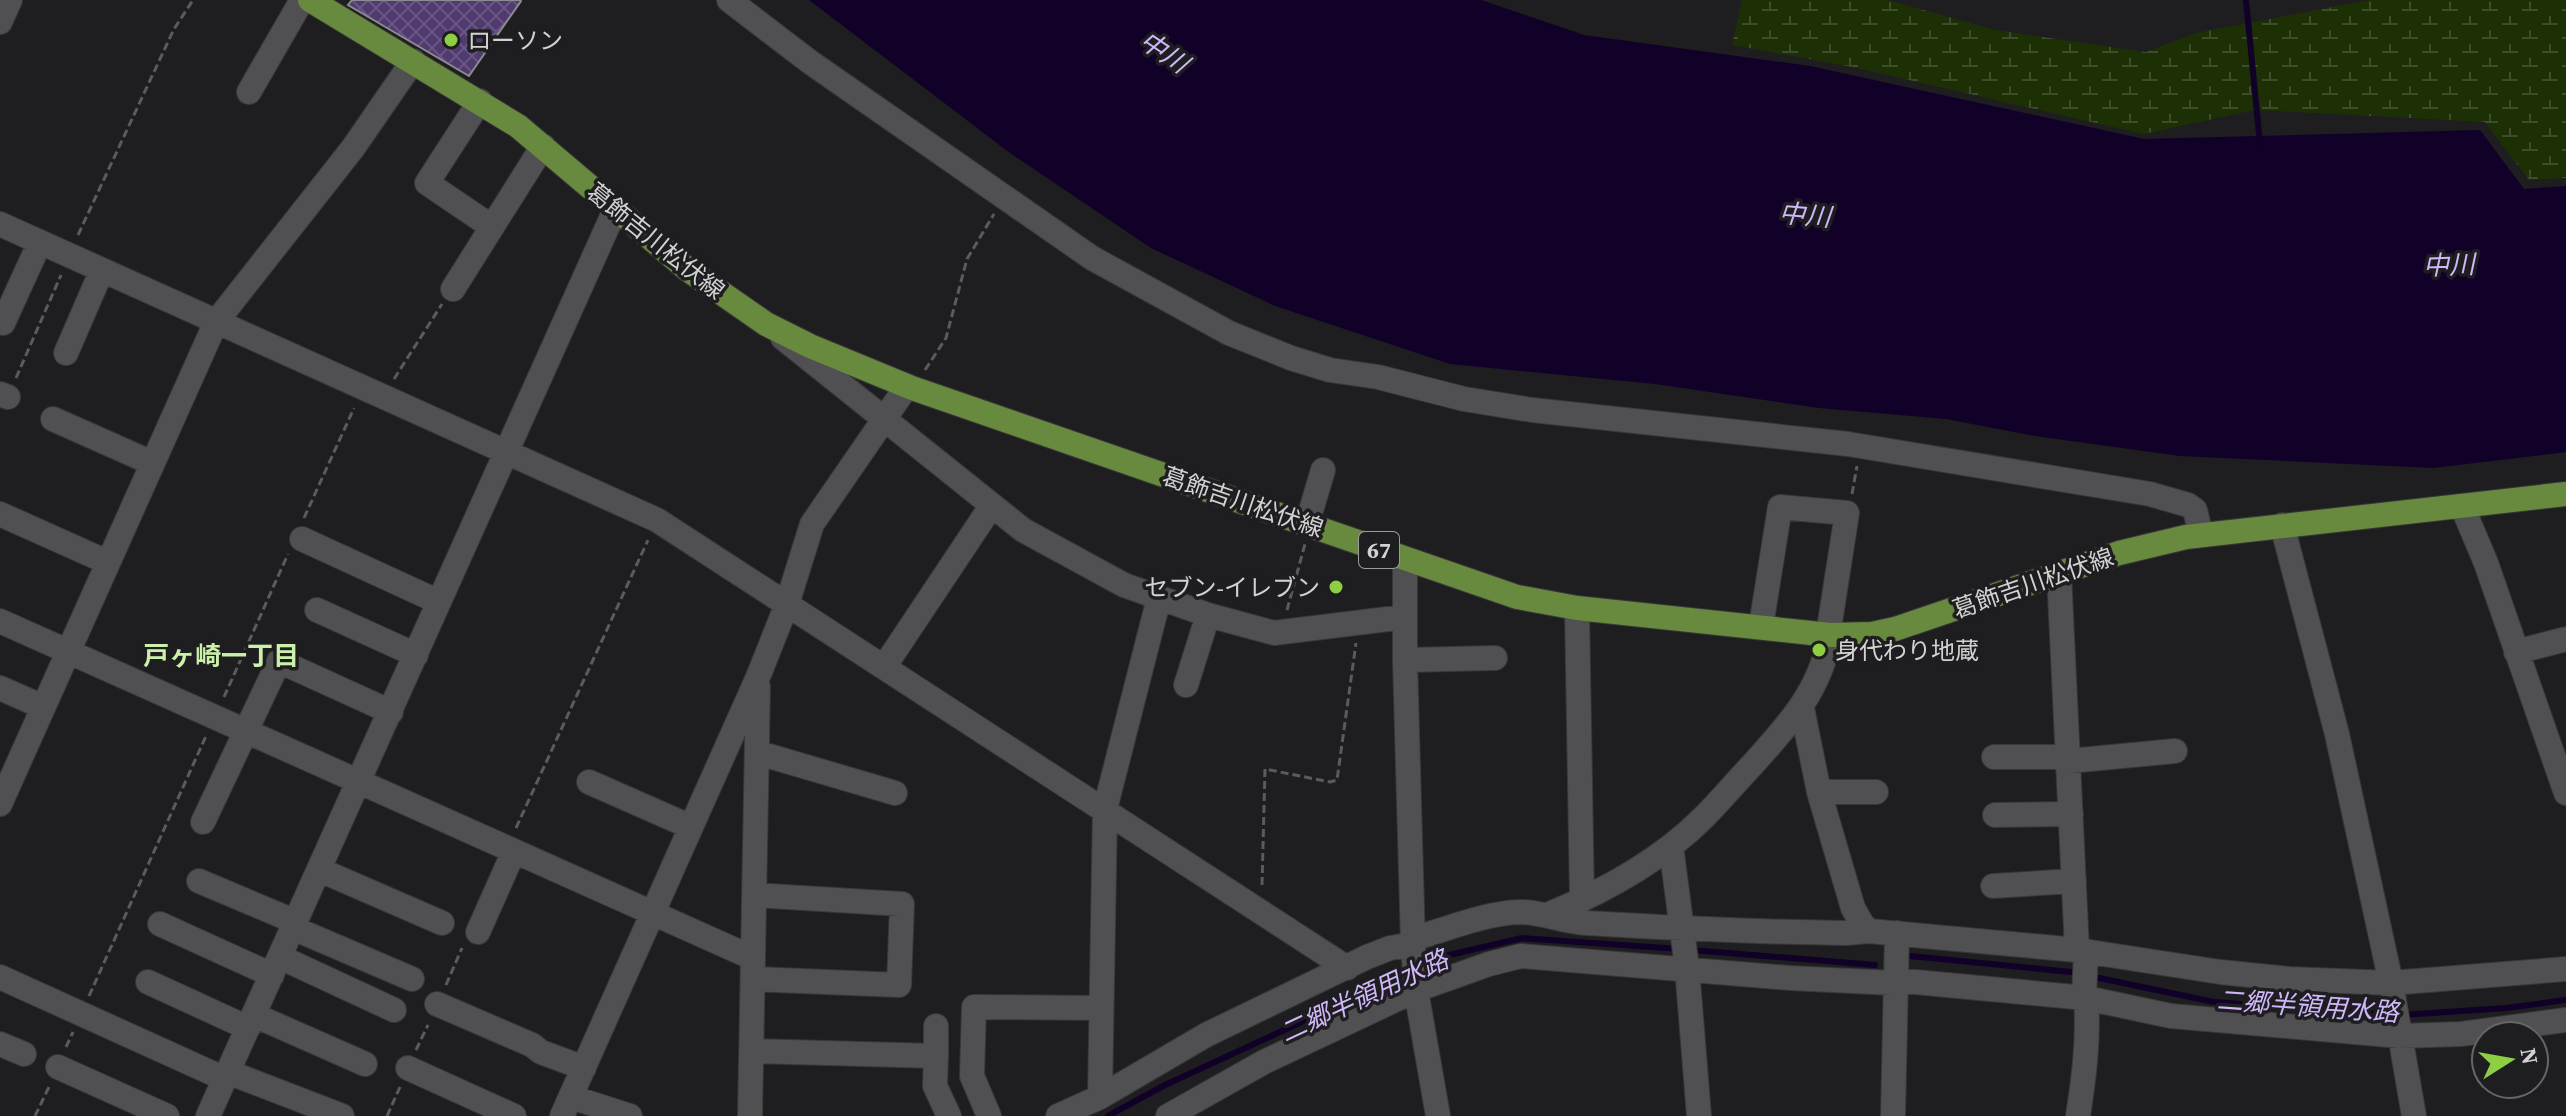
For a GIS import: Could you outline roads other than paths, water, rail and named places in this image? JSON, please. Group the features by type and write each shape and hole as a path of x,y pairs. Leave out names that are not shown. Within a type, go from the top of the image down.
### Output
{"main road":[{"name":"葛飾吉川松伏線","path":"310,0 336,7 413,61 480,101 543,146 687,269 766,324 909,387 1517,597 1577,608 1829,635 1872,634 1895,629 2119,553 2201,535 2566,494"}],"street":[{"path":"0,22 10,0"},
{"path":"249,92 302,0"},
{"path":"729,0 810,62 1092,258 1229,333 1270,351 1330,370 1378,377 1464,399 1532,410 1860,447 2150,494 2195,510 2201,535"},
{"path":"0,804 216,322 353,148 413,61"},
{"path":"480,101 427,183 492,227"},
{"path":"453,289 543,146"},
{"path":"208,1116 615,210"},
{"path":"0,224 216,322 370,397 507,452 657,520 1347,968"},
{"path":"0,322 3,323 40,242"},
{"path":"66,353 102,270"},
{"path":"766,324 1023,530 1124,585 1253,629 1281,633 1404,617"},
{"path":"630,1116 566,1107 758,677 787,604 812,524 909,387"},
{"path":"53,419 152,463"},
{"path":"1308,525 1323,470"},
{"path":"884,667 992,505"},
{"path":"2462,506 2486,563 2566,793"},
{"path":"1547,915 1605,889 1671,846 1702,820 1802,708 1824,662 1847,513 1780,507 1761,626"},
{"path":"0,514 107,562"},
{"path":"2282,525 2337,734 2391,983 2414,1116"},
{"path":"297,538 439,602"},
{"path":"1405,559 1413,941 1416,990 1438,1116"},
{"path":"2059,573 2074,881 2088,1021 2078,1116"},
{"path":"1100,1097 1105,809 1159,598"},
{"path":"1577,608 1582,900"},
{"path":"317,610 416,655"},
{"path":"1186,685 1208,615"},
{"path":"0,621 652,914 753,969 899,985 902,904 755,895"},
{"path":"2516,652 2566,639"},
{"path":"1405,660 1495,658"},
{"path":"203,822 279,661 391,712"},
{"path":"750,1116 758,677"},
{"path":"0,688 43,707"},
{"path":"1802,708 1819,792 1853,908 1869,931"},
{"path":"1994,757 2069,759 2175,751"},
{"path":"759,753 895,793"},
{"path":"589,782 691,827"},
{"path":"1819,792 1876,792"},
{"path":"1995,815 2071,814"},
{"path":"1671,846 1687,968 1699,1116"},
{"path":"472,935 510,850"},
{"path":"320,870 442,923"},
{"path":"199,881 412,979"},
{"path":"1993,886 2074,881"},
{"path":"1058,1116 1100,1097 1206,1035 1390,948 1503,914 1521,912 1569,922 1682,929 1897,933 2081,951 2289,979 2391,983 2566,969"},
{"path":"160,924 394,1010"},
{"path":"1893,1116 1897,933"},
{"path":"1168,1116 1264,1062 1416,990 1521,956 2085,998 2171,1016 2400,1036 2461,1034 2566,1020"},
{"path":"0,977 226,1075 342,1116"},
{"path":"148,982 365,1064"},
{"path":"437,1004 532,1045 541,1052 584,1068"},
{"path":"989,1116 972,1076 974,1007 1101,1008"},
{"path":"936,1026 935,1086 949,1116"},
{"path":"0,1044 24,1054"},
{"path":"751,1051 936,1056"},
{"path":"58,1067 167,1116"},
{"path":"408,1068 514,1116"}],"water":[{"name":"中川","path":"809,0 1481,0 1584,35 1810,66 2144,139 2480,130 2524,189 2566,186 2566,452 2433,468 2180,456 2035,436 1946,419 1819,408 1655,384 1450,364 1275,306 1151,248 1010,153"}],"waterway":[{"path":"2246,0 2260,144"},
{"name":"二郷半領用水路","path":"1420,967 1445,956 1522,938 1680,949"},
{"name":"二郷半領用水路","path":"1691,950 1875,965"},
{"name":"二郷半領用水路","path":"1910,956 2071,972"},
{"name":"二郷半領用水路","path":"1108,1116 1165,1085 1410,972"},
{"name":"二郷半領用水路","path":"2099,978 2214,1002 2391,1015"},
{"name":"二郷半領用水路","path":"2402,1015 2506,1008 2566,1000"}],"place":[{"name":"ローソン","path":"451,40"},
{"name":"セブン-イレブン","path":"1336,587"},
{"name":"身代わり地蔵","path":"1819,650"}],"district":[{"name":"戸ヶ崎一丁目","path":"221,656"}]}
